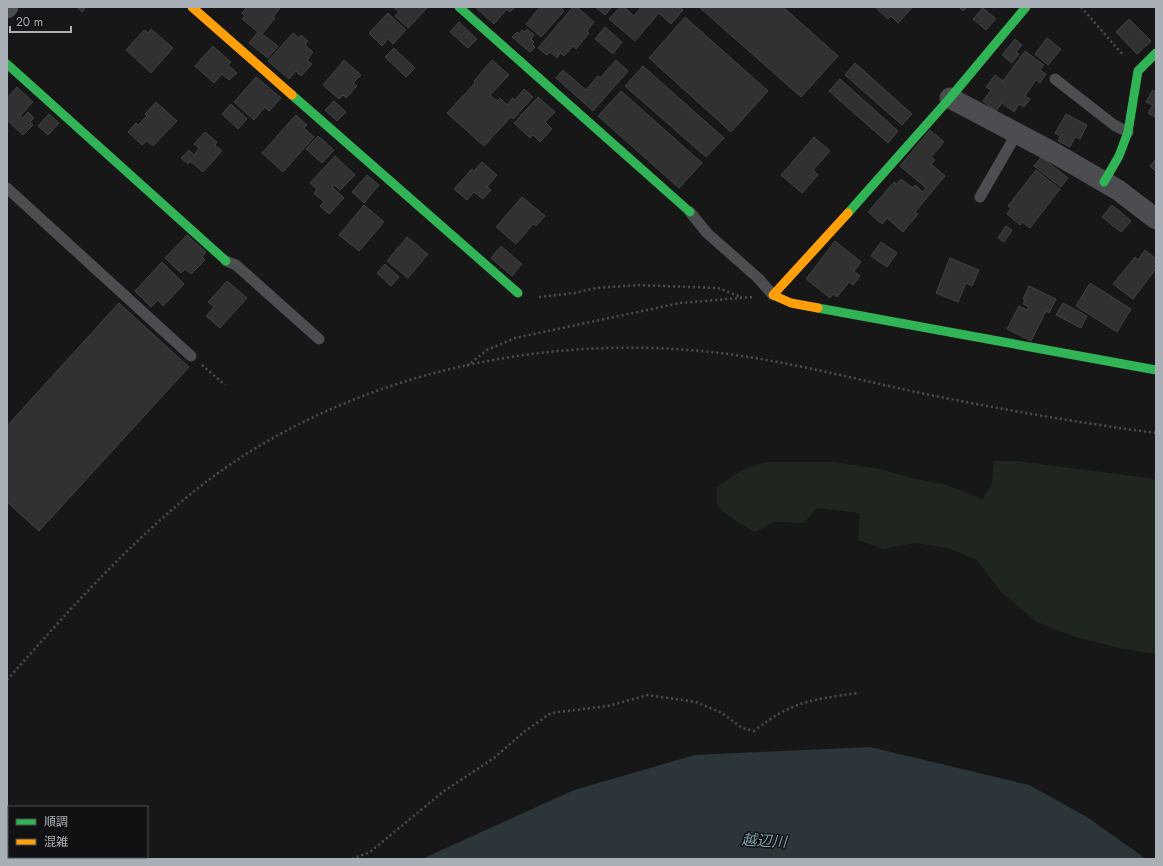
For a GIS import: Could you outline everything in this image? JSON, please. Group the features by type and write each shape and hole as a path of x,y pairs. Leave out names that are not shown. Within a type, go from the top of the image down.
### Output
{"street":[{"path":"192,7 518,293"},
{"path":"459,7 690,212"},
{"path":"1026,7 950,98 773,295 791,303 1156,370"},
{"path":"1104,182 1119,156 1128,132 1138,71 1156,53"},
{"path":"7,64 226,261"},
{"path":"950,98 1017,133 1118,190 1156,219"}],"lane":[{"path":"1055,80 1114,125 1128,132"},
{"path":"980,197 1017,133"},
{"path":"7,188 191,356"},
{"path":"690,212 707,233 758,278 773,295"},
{"path":"226,261 236,265 319,339"}],"path":[{"path":"1080,7 1138,71"},
{"path":"518,293 535,297 574,294 596,288 638,285 718,288 744,298"},
{"path":"465,367 487,350 515,338 680,303 773,295"},
{"path":"7,680 72,607 140,539 181,502 244,455 278,434 357,397 404,382 465,367 532,355 584,349 620,347 712,352 823,371 1030,414 1156,433"},
{"path":"191,356 225,385"},
{"path":"352,859 370,852 444,791 494,758 525,730 551,713 608,706 648,695 696,702 722,713 742,728 754,731 774,715 792,706 813,699 857,693"}],"shaded area":[{"path":"994,461 1016,461 1156,479 1156,654 1123,649 1072,636 1037,622 1001,592 977,560 948,548 915,543 883,549 858,540 860,513 817,508 804,523 775,522 755,532 733,519 717,506 717,487 742,470 766,462 835,462 880,469 912,478 947,485 982,499 991,486"}],"water":[{"name":"越辺川","path":"870,747 1029,785 1087,817 1146,859 422,859 574,790 695,755"}],"building":[{"path":"77,7 86,7 82,12"},
{"path":"247,7 281,7 273,17 275,18 262,34 278,46 268,58 249,43 258,32 242,19 245,16 242,13"},
{"path":"393,7 428,7 408,28 395,16 399,12"},
{"path":"475,7 515,7 510,12 507,9 494,24"},
{"path":"540,7 560,7 564,11 541,37 526,24"},
{"path":"573,7 577,7 594,22 587,31 589,33 576,49 573,46 564,56 560,53 557,58 550,52 547,55 538,48"},
{"path":"595,7 612,7 605,15"},
{"path":"620,7 624,7 634,16 641,7 679,7 683,10 671,24 659,13 635,41 609,19"},
{"path":"699,7 783,7 838,56 801,97"},
{"path":"875,7 913,7 898,23 891,16 888,19"},
{"path":"959,7 967,7 963,11"},
{"path":"983,8 996,19 986,30 973,19"},
{"path":"388,13 406,30 393,44 388,39 382,46 369,33"},
{"path":"685,17 768,91 731,132 649,58"},
{"path":"1129,19 1151,41 1137,54 1116,32"},
{"path":"459,22 477,39 468,48 450,32"},
{"path":"605,27 622,42 613,54 595,39"},
{"path":"151,29 173,48 151,73 126,50 144,30 148,33"},
{"path":"527,29 534,35 531,39 534,42 532,44 535,47 530,52 512,37 517,32 519,34 522,30 525,32"},
{"path":"293,33 299,38 301,35 308,41 305,45 313,52 307,60 312,64 301,76 296,71 289,79 268,61"},
{"path":"1047,38 1061,49 1048,65 1035,54"},
{"path":"1015,39 1022,45 1016,52 1019,54 1012,63 1002,55"},
{"path":"213,46 231,62 228,65 237,73 229,80 222,74 214,83 195,66"},
{"path":"394,48 415,68 406,77 385,57"},
{"path":"1025,51 1044,65 1040,70 1046,74 1040,83 1036,80 1025,96 1030,99 1024,107 1019,104 1014,112 1002,103 996,111 983,101 991,90 986,87 995,75 1003,81"},
{"path":"344,60 361,75 353,83 357,86 346,98 343,95 339,99 323,85"},
{"path":"492,60 509,75 490,95 497,101 500,98 507,105 513,98 515,100 524,89 533,97 513,119 511,117 484,146 447,113 475,83 474,81"},
{"path":"616,60 628,71 593,111 556,78 563,70 586,90 598,76 600,78"},
{"path":"855,63 912,114 902,125 845,75"},
{"path":"643,66 724,138 706,157 625,86"},
{"path":"256,77 281,98 269,111 265,107 254,120 234,102"},
{"path":"840,79 898,131 888,143 829,91"},
{"path":"17,87 33,102 20,116 23,118 28,112 34,118 30,122 33,125 23,135 7,120 7,98"},
{"path":"1153,90 1156,92 1156,118 1148,113 1153,105 1146,102"},
{"path":"621,91 702,163 679,188 598,116"},
{"path":"538,97 555,112 545,122 552,129 540,142 533,135 530,138 514,123"},
{"path":"334,101 346,112 337,121 325,110"},
{"path":"156,102 177,121 153,146 147,141 142,145 128,132 136,123 138,125 147,116 145,114"},
{"path":"231,104 247,119 238,129 222,114"},
{"path":"49,114 59,123 48,135 38,126"},
{"path":"1066,114 1087,125 1080,139 1075,137 1070,147 1058,141 1060,136 1055,133"},
{"path":"296,115 307,125 304,128 314,137 283,172 262,153"},
{"path":"930,130 944,142 931,157 935,160 931,164 945,176 915,212 918,214 903,232 887,218 882,224 868,212 894,182 897,184 901,179 913,188 915,185 923,192 926,188 900,166"},
{"path":"205,132 217,142 215,145 222,151 203,172 190,161 188,164 181,158 189,150 194,155 199,148 194,144"},
{"path":"318,136 334,150 322,163 306,149"},
{"path":"814,137 830,151 813,170 818,175 802,193 781,175"},
{"path":"335,156 355,175 340,190 334,185 332,187 344,198 329,214 320,206 324,202 314,193 317,189 310,183"},
{"path":"1041,157 1068,178 1061,187 1034,166"},
{"path":"1156,159 1156,172 1150,166"},
{"path":"482,162 497,175 487,187 491,190 483,199 474,192 467,200 454,189 472,169 474,171"},
{"path":"1036,170 1060,189 1030,228 1022,222 1020,225 1007,214 1011,208 1008,206"},
{"path":"367,175 379,185 364,203 352,192"},
{"path":"522,197 545,216 536,226 533,224 516,244 496,227"},
{"path":"364,205 384,222 359,251 339,235"},
{"path":"1112,205 1131,221 1121,232 1102,217"},
{"path":"1006,226 1012,230 1004,242 998,238"},
{"path":"187,235 206,252 202,257 205,260 191,274 185,269 181,273 165,258"},
{"path":"407,237 428,254 408,278 387,261"},
{"path":"835,241 861,262 854,271 860,276 853,285 849,282 837,297 833,294 830,298 806,279"},
{"path":"881,242 897,253 887,267 871,256"},
{"path":"501,246 522,264 512,276 491,258"},
{"path":"1145,250 1156,259 1156,264 1153,269 1155,270 1133,299 1113,284 1135,257 1138,260"},
{"path":"950,258 979,270 972,286 966,283 958,302 936,293"},
{"path":"162,262 184,284 163,306 158,300 151,307 135,291"},
{"path":"385,264 399,277 391,286 377,273"},
{"path":"227,281 247,298 220,328 206,316 214,307 208,302"},
{"path":"1090,283 1131,309 1117,332 1076,306"},
{"path":"1029,286 1056,299 1049,313 1046,311 1031,341 1007,329 1019,306 1027,310 1029,307 1023,304 1025,300 1023,299"},
{"path":"119,303 189,367 39,531 7,502 7,426"},
{"path":"1063,303 1087,316 1081,328 1056,315"}],"traffic: fast":[{"path":"459,7 690,212"},
{"path":"848,213 950,98 1026,7"},
{"path":"1104,182 1119,156 1128,132 1138,71 1156,53"},
{"path":"7,64 226,261"},
{"path":"292,95 518,293"},
{"path":"818,308 1156,370"}],"traffic: slow":[{"path":"192,7 292,95"},
{"path":"818,308 791,303 773,295 848,213"}]}
